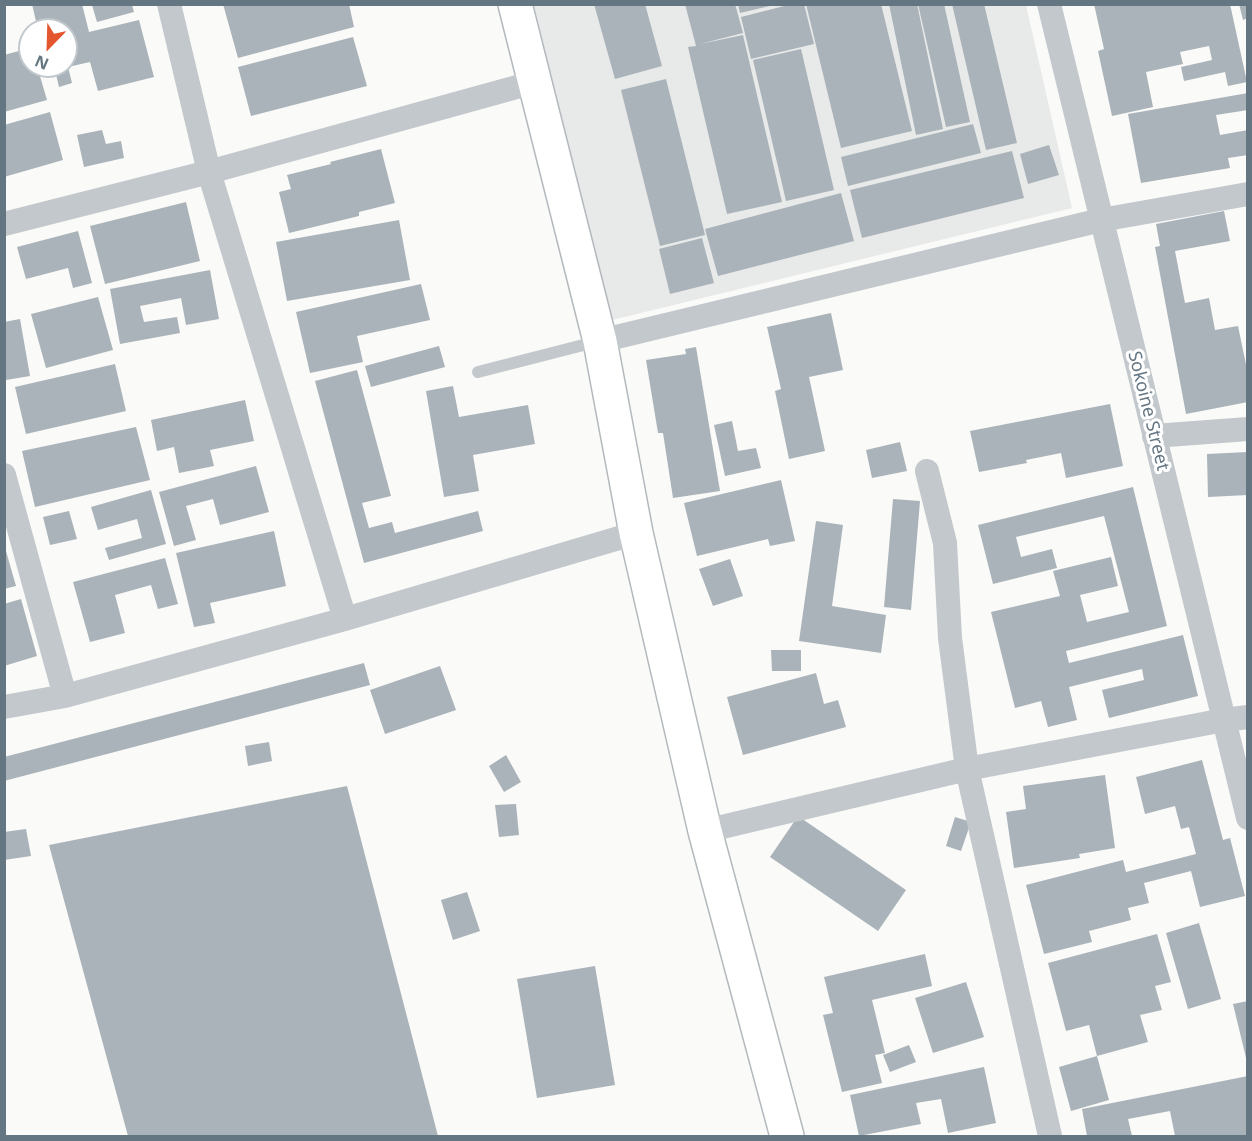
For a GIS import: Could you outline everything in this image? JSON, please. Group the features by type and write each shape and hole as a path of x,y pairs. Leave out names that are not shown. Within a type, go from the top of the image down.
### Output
{"highway":[{"path":"515,4 600,341 636,532 705,831 787,1137"}],"street":[{"path":"169,4 208,172 345,619"},
{"name":"Sokoine Street","path":"1049,4 1248,818"},
{"path":"4,224 208,172 535,82"},
{"path":"600,341 1101,219 1248,194"},
{"path":"1154,436 1248,429"},
{"path":"927,471 945,543 950,638 967,769 1050,1137"},
{"path":"4,475 65,696"},
{"path":"4,707 65,696 345,619 636,532"},
{"path":"705,831 967,769 1248,717"}],"lane":[{"path":"478,372 600,341"}],"shaded area":[{"path":"529,5 1026,5 1072,208 608,321"}],"building":[{"path":"32,4 82,4 89,32 139,20 154,77 98,91 90,62 78,65 78,18 35,18"},
{"path":"223,4 349,4 354,27 238,58"},
{"path":"594,4 645,4 662,66 615,79"},
{"path":"685,4 735,4 743,33 700,44 743,35 782,202 727,214 688,47 696,46"},
{"path":"738,4 774,4 774,5 740,13"},
{"path":"792,4 804,4 814,44 751,59 741,17"},
{"path":"806,4 881,4 912,131 841,148"},
{"path":"889,4 917,4 943,129 916,135"},
{"path":"918,4 944,4 970,122 946,127"},
{"path":"952,4 984,4 1017,143 986,150"},
{"path":"1094,4 1230,4 1247,82 1228,86 1225,72 1184,81 1181,67 1212,60 1209,46 1180,52 1183,64 1146,72 1153,107 1112,116 1098,51 1104,49"},
{"path":"1239,4 1248,4 1248,18 1243,20"},
{"path":"92,5 132,5 134,12 97,22"},
{"path":"353,37 367,86 251,116 238,67"},
{"path":"801,49 834,190 786,201 753,60"},
{"path":"18,51 18,78 41,78 47,100 4,112 4,55"},
{"path":"57,78 71,78 72,83 59,87"},
{"path":"666,79 705,235 660,246 621,90"},
{"path":"1248,93 1248,110 1216,115 1220,135 1248,130 1248,155 1228,158 1230,168 1141,183 1128,114"},
{"path":"50,112 63,160 4,177 4,125"},
{"path":"973,124 981,153 848,186 841,157"},
{"path":"102,130 106,144 121,141 124,158 84,167 77,135"},
{"path":"1049,145 1059,175 1028,184 1020,154"},
{"path":"381,149 395,203 359,212 359,216 289,233 279,192 291,189 287,175"},
{"path":"1012,151 1024,198 862,238 850,190"},
{"path":"841,193 854,241 718,276 705,229"},
{"path":"186,202 200,261 105,284 90,226"},
{"path":"1224,211 1230,241 1175,251 1185,303 1209,298 1215,330 1238,326 1248,374 1248,402 1186,414 1155,247 1160,246 1156,224"},
{"path":"399,220 410,280 287,301 276,242"},
{"path":"78,231 92,283 73,288 68,268 26,279 17,247"},
{"path":"702,238 714,283 670,294 659,249"},
{"path":"210,270 219,319 186,325 181,298 140,306 144,322 177,317 180,333 120,344 110,289"},
{"path":"421,284 430,320 357,336 363,362 310,373 296,312"},
{"path":"98,297 113,350 46,368 31,314"},
{"path":"831,313 843,370 809,377 825,451 789,459 775,391 781,389 767,327"},
{"path":"20,319 30,376 6,380 4,322"},
{"path":"439,346 445,367 371,387 365,366"},
{"path":"696,347 720,491 673,498 663,433 658,433 646,360 686,354 685,349"},
{"path":"115,364 126,411 26,434 15,387"},
{"path":"357,370 391,496 362,503 369,528 392,522 395,533 478,511 483,531 364,563 315,381"},
{"path":"453,386 459,417 528,405 535,444 473,455 479,491 444,497 426,391"},
{"path":"245,400 254,441 210,450 214,466 179,473 174,447 157,451 151,420"},
{"path":"1110,404 1123,466 1066,478 1061,453 1026,460 1027,463 979,472 970,431"},
{"path":"732,421 738,451 756,448 761,468 725,476 714,425"},
{"path":"136,427 150,480 35,507 22,451"},
{"path":"900,442 907,471 872,478 866,450"},
{"path":"1248,452 1248,495 1208,497 1207,454"},
{"path":"256,466 269,512 220,525 213,499 186,506 196,540 174,546 159,492"},
{"path":"781,480 795,541 770,546 768,539 697,556 684,503"},
{"path":"1133,487 1167,626 1066,651 1069,663 1183,635 1198,696 1109,718 1102,690 1144,680 1142,669 1069,687 1077,720 1048,727 1041,701 1015,708 991,612 1060,596 1053,571 1111,557 1118,586 1080,595 1087,622 1129,612 1104,516 1016,537 1021,557 1052,549 1057,568 993,584 978,525"},
{"path":"151,490 166,544 109,560 105,548 142,538 137,519 98,530 91,507"},
{"path":"893,499 920,501 911,610 884,607"},
{"path":"69,511 77,539 50,545 43,517"},
{"path":"816,521 843,525 832,606 886,615 881,653 799,641"},
{"path":"274,531 286,586 210,603 215,623 194,627 176,553"},
{"path":"4,544 16,586 4,589"},
{"path":"165,558 178,604 158,609 151,585 115,595 125,633 90,642 73,582"},
{"path":"730,559 743,596 713,606 699,569"},
{"path":"21,599 37,656 4,666 4,604"},
{"path":"771,650 801,650 801,671 772,671"},
{"path":"364,663 370,685 4,781 4,757"},
{"path":"440,666 456,710 385,734 370,690"},
{"path":"816,673 824,704 838,700 846,727 743,755 727,697"},
{"path":"269,742 272,761 248,766 245,746"},
{"path":"506,755 521,782 504,792 489,766"},
{"path":"1202,760 1223,840 1230,838 1245,896 1200,907 1191,871 1144,883 1149,903 1128,908 1131,920 1089,931 1092,942 1044,954 1026,885 1123,860 1126,872 1196,854 1189,827 1181,829 1175,806 1145,814 1136,777"},
{"path":"1105,775 1115,848 1079,854 1080,858 1014,868 1006,812 1026,809 1023,786"},
{"path":"347,786 438,1136 128,1136 49,845"},
{"path":"516,804 519,835 499,837 495,805"},
{"path":"798,816 906,890 878,931 770,857"},
{"path":"955,817 971,822 961,851 946,846"},
{"path":"26,829 31,856 4,860 4,832"},
{"path":"467,892 480,931 453,940 441,900"},
{"path":"1199,923 1221,999 1188,1009 1166,933"},
{"path":"1157,934 1171,982 1155,986 1162,1010 1140,1015 1148,1042 1097,1056 1089,1025 1066,1031 1048,963"},
{"path":"925,954 932,986 872,1000 885,1053 875,1055 882,1083 842,1092 823,1015 833,1013 824,977"},
{"path":"595,966 615,1085 537,1098 517,979"},
{"path":"966,982 984,1037 933,1053 915,998"},
{"path":"1248,1001 1248,1062 1247,1062 1233,1004"},
{"path":"909,1045 916,1062 890,1072 883,1055"},
{"path":"1097,1056 1109,1100 1071,1111 1059,1067"},
{"path":"984,1067 996,1123 948,1133 941,1099 916,1103 921,1124 859,1136 850,1095"},
{"path":"1248,1076 1248,1136 1175,1136 1170,1111 1128,1119 1132,1136 1087,1136 1082,1109"}]}
